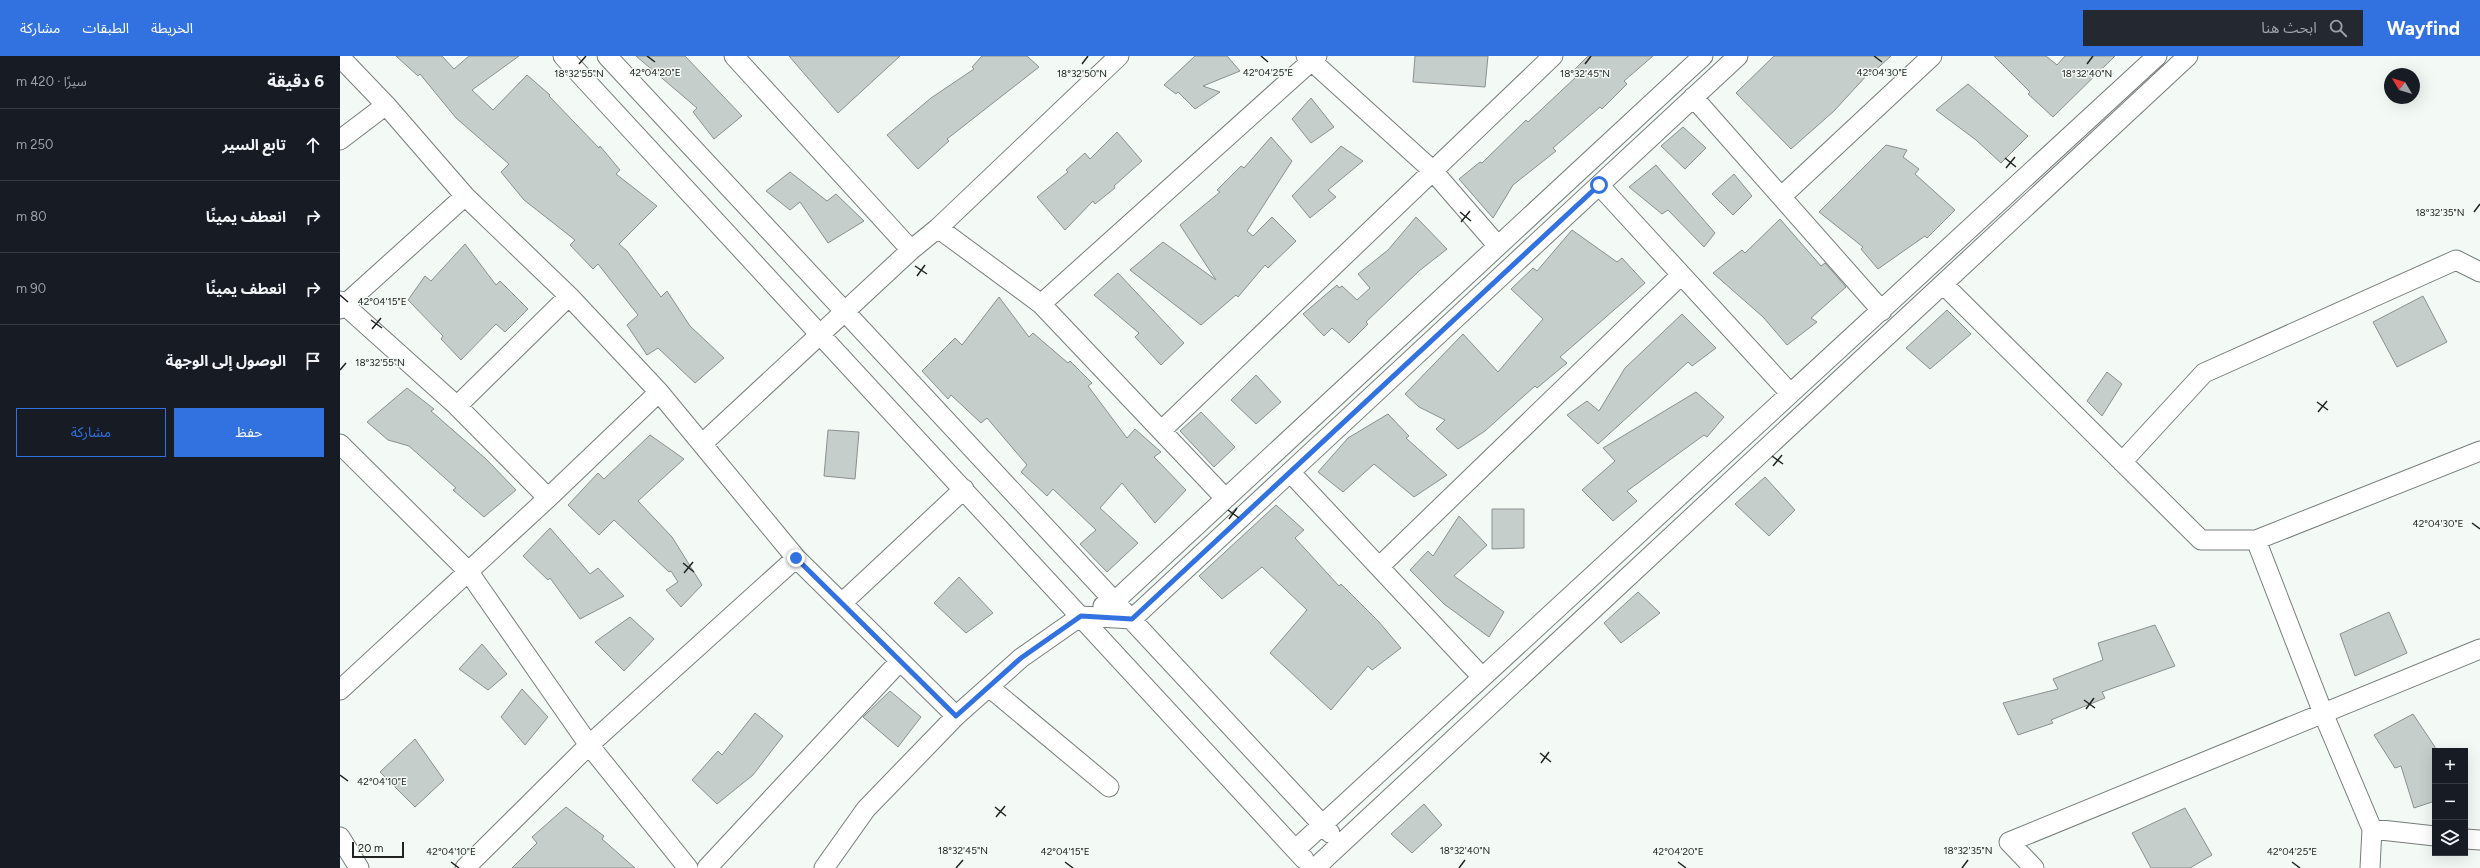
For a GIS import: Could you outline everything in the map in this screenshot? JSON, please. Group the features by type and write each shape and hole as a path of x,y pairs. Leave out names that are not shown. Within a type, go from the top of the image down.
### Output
{"street":[{"path":"563,56 1081,616 1304,862"},
{"path":"607,56 1340,844"},
{"path":"734,56 910,250"},
{"path":"1162,430 1552,56"},
{"path":"824,868 866,809 956,716 1021,658 1081,616 1115,601 1703,56"},
{"path":"1081,616 1132,619 1738,56"},
{"path":"1782,196 1932,56"},
{"path":"1304,862 1322,824 1790,393 1882,311 2157,56"},
{"path":"1304,862 1340,844 2188,56"},
{"path":"341,57 386,105 465,196 569,296 659,392 796,558 956,716"},
{"path":"702,444 910,250 938,228 1114,57"},
{"path":"1041,304 1311,58 1432,170 1498,246"},
{"path":"1693,98 1782,196 1882,311"},
{"path":"340,140 386,105"},
{"path":"1599,185 1790,393"},
{"path":"465,196 341,305 457,406 548,498"},
{"path":"938,228 1041,304 1225,498"},
{"path":"2122,462 2204,373 2456,260 2480,272"},
{"path":"1380,566 1681,275"},
{"path":"1943,284 2201,540 2256,540 2480,451"},
{"path":"457,406 569,296"},
{"path":"341,688 548,498 659,392"},
{"path":"340,444 468,571 589,745 688,868"},
{"path":"1290,472 1380,566 1482,677"},
{"path":"842,603 964,489"},
{"path":"2256,540 2323,713 2372,829 2370,868"},
{"path":"465,868 589,745 796,558"},
{"path":"2034,868 2010,842 2480,649"},
{"path":"707,868 900,661"},
{"path":"989,687 1109,787"},
{"path":"2372,829 2432,836"},
{"path":"340,837 359,868"},
{"path":"2468,839 2480,840"}],"building":[{"path":"396,56 442,56 454,69 469,56 519,56 472,90 493,110 527,75 550,95 549,96 599,148 600,146 620,170 616,174 657,206 619,244 627,251 661,297 667,291 690,326 724,358 695,383 658,348 647,355 627,325 638,315 598,264 593,269 570,245 575,240 524,200 501,172 509,164 456,118 420,74 418,76"},
{"path":"636,56 685,56 742,116 714,139 693,112 697,108"},
{"path":"789,56 900,56 838,113"},
{"path":"982,56 1027,56 1039,67 947,139 949,141 918,169 887,135 931,98 974,69 972,67"},
{"path":"1195,56 1227,56 1240,71 1203,86 1220,92 1195,109 1178,92 1176,94 1164,85"},
{"path":"1415,56 1488,56 1485,87 1413,82"},
{"path":"1588,56 1653,56 1624,81 1627,84 1602,109 1600,107 1553,148 1556,151 1513,185 1493,218 1459,179 1480,162 1482,163 1526,120 1528,122 1576,77 1572,72"},
{"path":"1774,56 1891,56 1870,75 1868,74 1834,111 1791,149 1736,93"},
{"path":"1994,56 2046,56 2057,65 2065,56 2115,56 2053,117 2028,94 2030,92"},
{"path":"1968,84 2028,136 2001,163 1976,140 1936,110"},
{"path":"1311,98 1334,127 1311,143 1292,119"},
{"path":"1683,127 1706,148 1685,169 1661,146"},
{"path":"1117,132 1142,161 1114,186 1115,188 1095,204 1093,201 1065,230 1037,197 1068,172 1066,170 1085,153 1090,159"},
{"path":"1271,137 1292,161 1247,231 1253,236 1272,217 1296,241 1268,268 1265,265 1238,297 1236,295 1201,325 1130,270 1163,242 1216,280 1180,225 1220,192 1217,190 1241,166 1244,168"},
{"path":"1886,145 1907,150 1903,157 1919,169 1915,174 1955,210 1927,238 1925,236 1878,269 1861,249 1863,247 1819,212"},
{"path":"1341,146 1363,161 1328,190 1336,197 1310,218 1292,196"},
{"path":"1656,165 1715,233 1704,247 1668,210 1662,214 1629,187"},
{"path":"790,172 827,201 836,194 864,221 828,243 800,202 790,210 766,191"},
{"path":"1734,174 1752,196 1733,215 1712,194"},
{"path":"1416,217 1447,249 1419,271 1366,322 1368,324 1349,343 1332,328 1324,336 1303,314 1337,285 1339,288 1342,286 1357,300 1370,288 1358,274 1388,250"},
{"path":"1780,219 1821,266 1825,263 1846,287 1811,318 1817,322 1787,345 1763,317 1713,273 1742,250 1745,253"},
{"path":"1572,230 1617,262 1622,258 1645,283 1560,357 1567,363 1537,388 1535,386 1485,431 1458,449 1436,429 1445,420 1419,407 1405,394 1463,334 1498,372 1543,319 1511,289 1533,268 1537,271"},
{"path":"465,244 496,285 500,281 528,309 505,332 496,324 461,360 441,339 443,336 408,300 425,276 431,281"},
{"path":"1118,273 1184,343 1161,365 1135,337 1139,333 1094,295"},
{"path":"2423,296 2447,342 2397,367 2373,322"},
{"path":"999,297 1029,337 1033,333 1068,363 1070,361 1092,383 1088,386 1127,438 1135,429 1161,452 1154,457 1186,490 1155,523 1122,483 1100,508 1138,543 1107,572 1080,544 1096,530 1053,489 1047,496 1021,472 1027,465 987,418 981,423 951,395 948,399 922,371 955,338 962,345"},
{"path":"1947,310 1971,334 1930,369 1906,348"},
{"path":"1682,314 1716,348 1692,366 1688,362 1598,444 1567,415 1587,401 1599,411 1625,368"},
{"path":"2107,372 2122,384 2102,416 2087,401"},
{"path":"1256,375 1281,402 1256,424 1231,400"},
{"path":"407,388 434,409 431,411 486,459 516,490 484,517 453,490 456,488 409,446 388,440 367,422"},
{"path":"1696,392 1724,417 1707,437 1704,435 1627,491 1637,501 1613,521 1582,490 1615,461 1603,448"},
{"path":"1201,412 1235,447 1214,467 1180,431"},
{"path":"1388,414 1409,436 1406,438 1447,475 1414,497 1374,464 1343,492 1318,472 1348,438"},
{"path":"828,430 859,432 855,479 824,476"},
{"path":"650,435 684,459 638,501 672,537 702,585 681,607 666,590 678,582 671,571 669,572 614,520 599,535 568,505 598,473 604,479"},
{"path":"1765,477 1795,510 1769,536 1735,504"},
{"path":"1276,505 1304,530 1295,538 1339,586 1341,584 1379,622 1401,648 1372,670 1368,666 1331,710 1270,653 1307,610 1262,567 1222,599 1199,576"},
{"path":"1492,509 1524,509 1524,548 1492,549"},
{"path":"1459,516 1487,545 1454,576 1504,612 1489,637 1444,604 1410,570 1428,551 1433,556"},
{"path":"550,528 590,574 598,568 624,596 580,619 550,578 548,580 523,556"},
{"path":"959,577 993,613 966,633 934,603"},
{"path":"1638,592 1660,613 1621,643 1604,623"},
{"path":"2389,612 2407,653 2355,676 2340,634"},
{"path":"630,617 654,639 624,671 595,642"},
{"path":"2155,625 2175,666 2102,692 2105,698 2051,720 2053,723 2018,735 2003,703 2058,689 2053,679 2103,660 2098,643"},
{"path":"482,644 507,674 488,690 459,669"},
{"path":"522,689 548,717 525,745 501,717"},
{"path":"890,691 921,717 898,747 863,717"},
{"path":"755,713 783,736 753,775 717,804 692,780 718,751 722,755"},
{"path":"2413,714 2435,747 2432,748 2432,802 2414,808 2401,766 2395,768 2374,735"},
{"path":"415,739 444,780 415,807 380,772"},
{"path":"1424,804 1442,825 1412,853 1391,834"},
{"path":"566,807 604,836 602,839 635,868 512,868 537,843 532,837"},
{"path":"2185,808 2212,855 2190,868 2151,868 2132,833"}],"route":[{"path":"796,558 956,716 1021,658 1081,616 1132,619 1599,185"}]}
